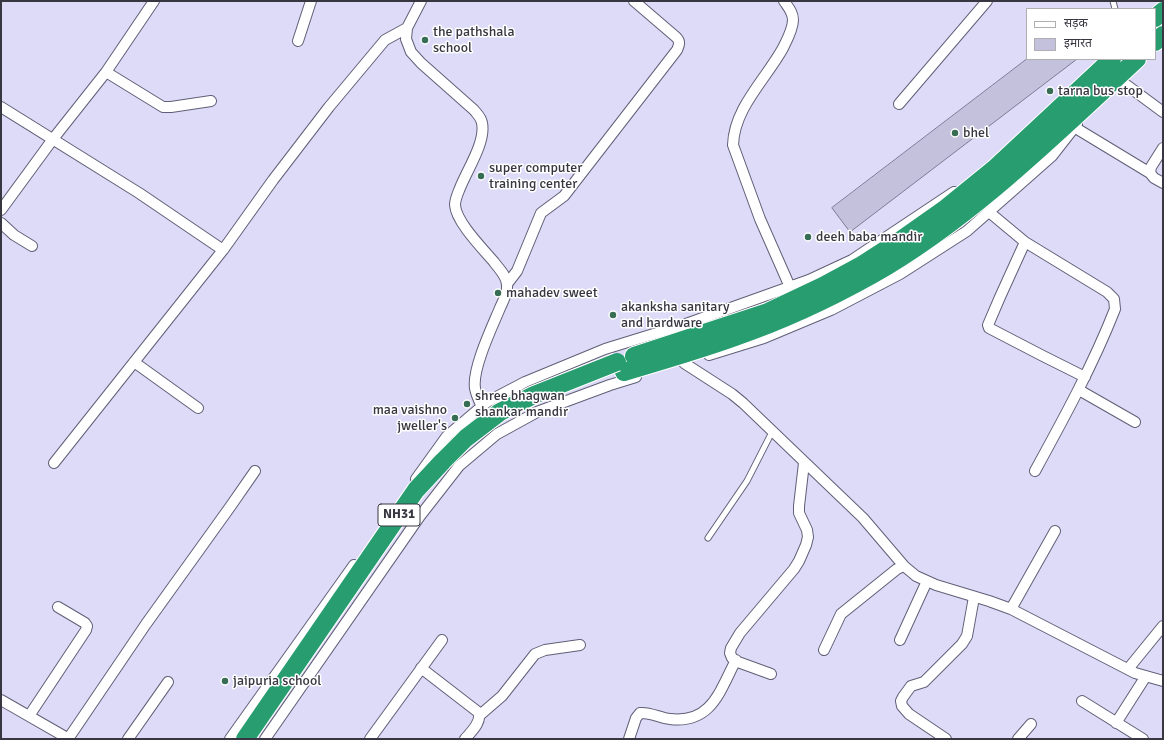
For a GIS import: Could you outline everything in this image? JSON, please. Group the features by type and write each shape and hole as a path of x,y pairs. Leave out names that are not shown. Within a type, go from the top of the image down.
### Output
{"highway":[{"name":"NH31","path":"244,739 416,490 466,438 500,412 534,395 620,367 736,337 781,320 872,275 907,253 965,211 1011,173 1096,85 1111,60"},
{"name":"NH31","path":"1096,85 1117,78 1136,60"},
{"name":"NH31","path":"259,739 420,505 442,476 474,446 501,426 620,367"}],"street":[{"path":"1,210 53,139 106,72 154,1"},
{"path":"298,41 311,1"},
{"path":"421,1 407,28 406,39 411,52 479,116 482,124 481,137 477,150 464,176 456,197 455,205 456,213 460,220 500,270 506,279 507,284 504,299 479,359 474,386 482,406 497,434"},
{"path":"507,284 517,271 541,213 564,196 680,44 676,37 634,1"},
{"path":"784,1 793,15 792,27 777,58 748,101 740,117 733,138 733,145 772,248 790,287"},
{"path":"899,104 987,1"},
{"path":"54,463 223,250 273,180 329,107 385,40 407,28"},
{"path":"106,72 163,107 210,102"},
{"path":"1117,78 1163,112"},
{"path":"265,739 420,516 459,466 497,434 537,412 610,385 764,338 831,310 900,274 967,231 1052,156 1074,127 1096,85"},
{"path":"230,739 447,436 482,406 525,382 605,349 686,324 790,287 852,260 965,185 1047,110 1096,85"},
{"path":"1,107 139,193 223,250"},
{"path":"1074,127 1150,173 1154,178 1163,183"},
{"path":"1150,173 1151,167 1163,148"},
{"path":"988,212 1025,242 1107,292 1114,299 1115,309 1085,377 1035,471"},
{"path":"1,223 14,235 32,246"},
{"path":"1025,242 1000,296 988,325 989,328 1085,377"},
{"path":"134,362 198,408"},
{"path":"684,363 732,394 863,518 904,566 916,576 1010,609 1128,669 1163,681"},
{"path":"1079,390 1136,422"},
{"path":"771,674 732,658 730,653 731,648 740,633 794,569 806,545 807,530 800,513 799,506 804,463"},
{"path":"1,700 68,739 146,624 255,471"},
{"path":"1010,609 1055,532"},
{"path":"824,650 841,614 897,568 904,566"},
{"path":"900,640 927,581"},
{"path":"946,739 912,717 902,706 901,702 911,686 924,682 962,644 968,632 974,597"},
{"path":"29,716 86,630 87,626 85,623 58,607"},
{"path":"1128,669 1163,626"},
{"path":"373,738 442,640"},
{"path":"466,739 476,726 480,715 502,696 535,654 545,650 580,645"},
{"path":"629,739 636,718 640,713 678,720 692,717 708,709 714,703 736,660"},
{"path":"421,668 473,707 480,715"},
{"path":"1116,723 1146,676"},
{"path":"128,739 168,682"},
{"path":"1082,701 1143,739"},
{"path":"1018,739 1031,724"}],"lane":[{"path":"708,538 747,481 772,432"}],"building":[{"name":"bhel","path":"1026,60 1076,60 850,232 832,208"}],"place":[{"name":"the pathshala school","path":"425,40"},
{"name":"tarna bus stop","path":"1050,91"},
{"name":"bhel","path":"955,133"},
{"name":"super computer training center","path":"481,176"},
{"name":"deeh baba mandir","path":"808,237"},
{"name":"mahadev sweet","path":"498,293"},
{"name":"akanksha sanitary and hardware","path":"613,315"},
{"name":"shree bhagwan shankar mandir","path":"467,404"},
{"name":"maa vaishno jweller's","path":"455,418"},
{"name":"jaipuria school","path":"225,681"}]}
